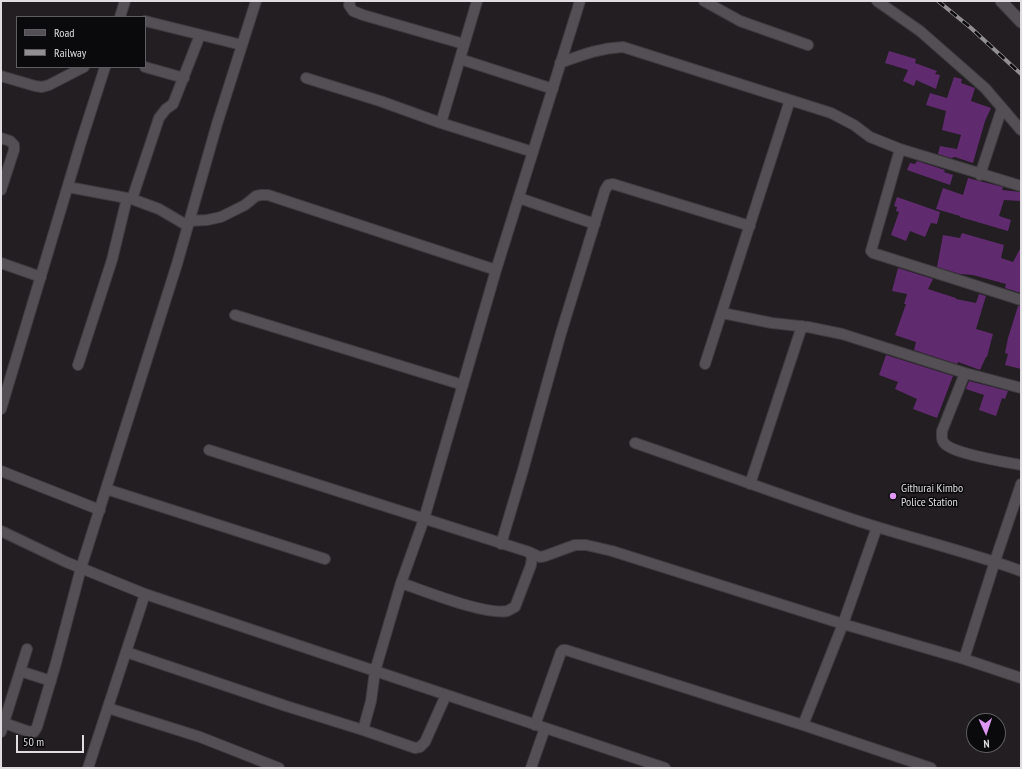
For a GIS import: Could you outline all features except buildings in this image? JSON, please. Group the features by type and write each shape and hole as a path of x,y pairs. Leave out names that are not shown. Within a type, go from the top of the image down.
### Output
{"street":[{"path":"122,16 125,1"},
{"path":"27,649 3,728 34,732 37,727 51,681 81,568 189,223 217,124 256,1"},
{"path":"350,1 349,5 353,11 363,15 464,44"},
{"path":"441,123 477,1"},
{"path":"363,730 371,701 375,671 402,583 424,519 496,270 580,1"},
{"path":"704,1 740,21 808,45"},
{"path":"877,1 920,31 985,88 1021,130"},
{"path":"1001,1 1021,22"},
{"path":"146,22 242,45"},
{"path":"78,365 112,260 130,198 159,118 166,109 173,104 200,35"},
{"path":"560,63 607,47 623,47 831,113 854,125 870,137 900,149 980,175 1021,186"},
{"path":"460,59 552,89"},
{"path":"146,67 184,78"},
{"path":"1,76 42,87 82,68"},
{"path":"1,409 105,68"},
{"path":"306,78 533,152"},
{"path":"705,364 790,100"},
{"path":"980,175 1002,108"},
{"path":"1,138 14,145 14,150 1,190"},
{"path":"900,149 871,251 873,253 1021,300"},
{"path":"501,544 561,333 605,190 608,185 614,184 750,226"},
{"path":"68,187 130,198 189,223 221,217 245,205 256,196 268,195 496,270"},
{"path":"519,198 595,224"},
{"path":"1,263 41,278"},
{"path":"722,313 772,323 802,326 842,334 965,373 1021,388"},
{"path":"235,315 463,384"},
{"path":"750,484 802,326"},
{"path":"965,373 942,431 942,439 944,444 954,450 1021,465"},
{"path":"635,443 789,498 877,527 995,561 1021,571"},
{"path":"209,450 529,552 540,557 575,545 593,547 620,554 843,624 964,659 1021,678"},
{"path":"1,471 100,510"},
{"path":"964,659 1021,484"},
{"path":"106,489 325,559"},
{"path":"803,725 843,624 877,527"},
{"path":"1,531 81,568 145,594 664,768"},
{"path":"402,583 478,608 498,611 508,610 515,607 531,565 532,557 529,552"},
{"path":"88,768 145,594"},
{"path":"531,768 540,726 561,652 566,650 803,725 930,768"},
{"path":"126,652 415,748 420,747 425,742 446,695"},
{"path":"20,671 51,681"},
{"path":"108,708 200,737 280,768"}],"railway":[{"path":"938,1 971,28 1021,74"}],"place":[{"name":"Githurai Kimbo Police Station","path":"893,496"}]}
